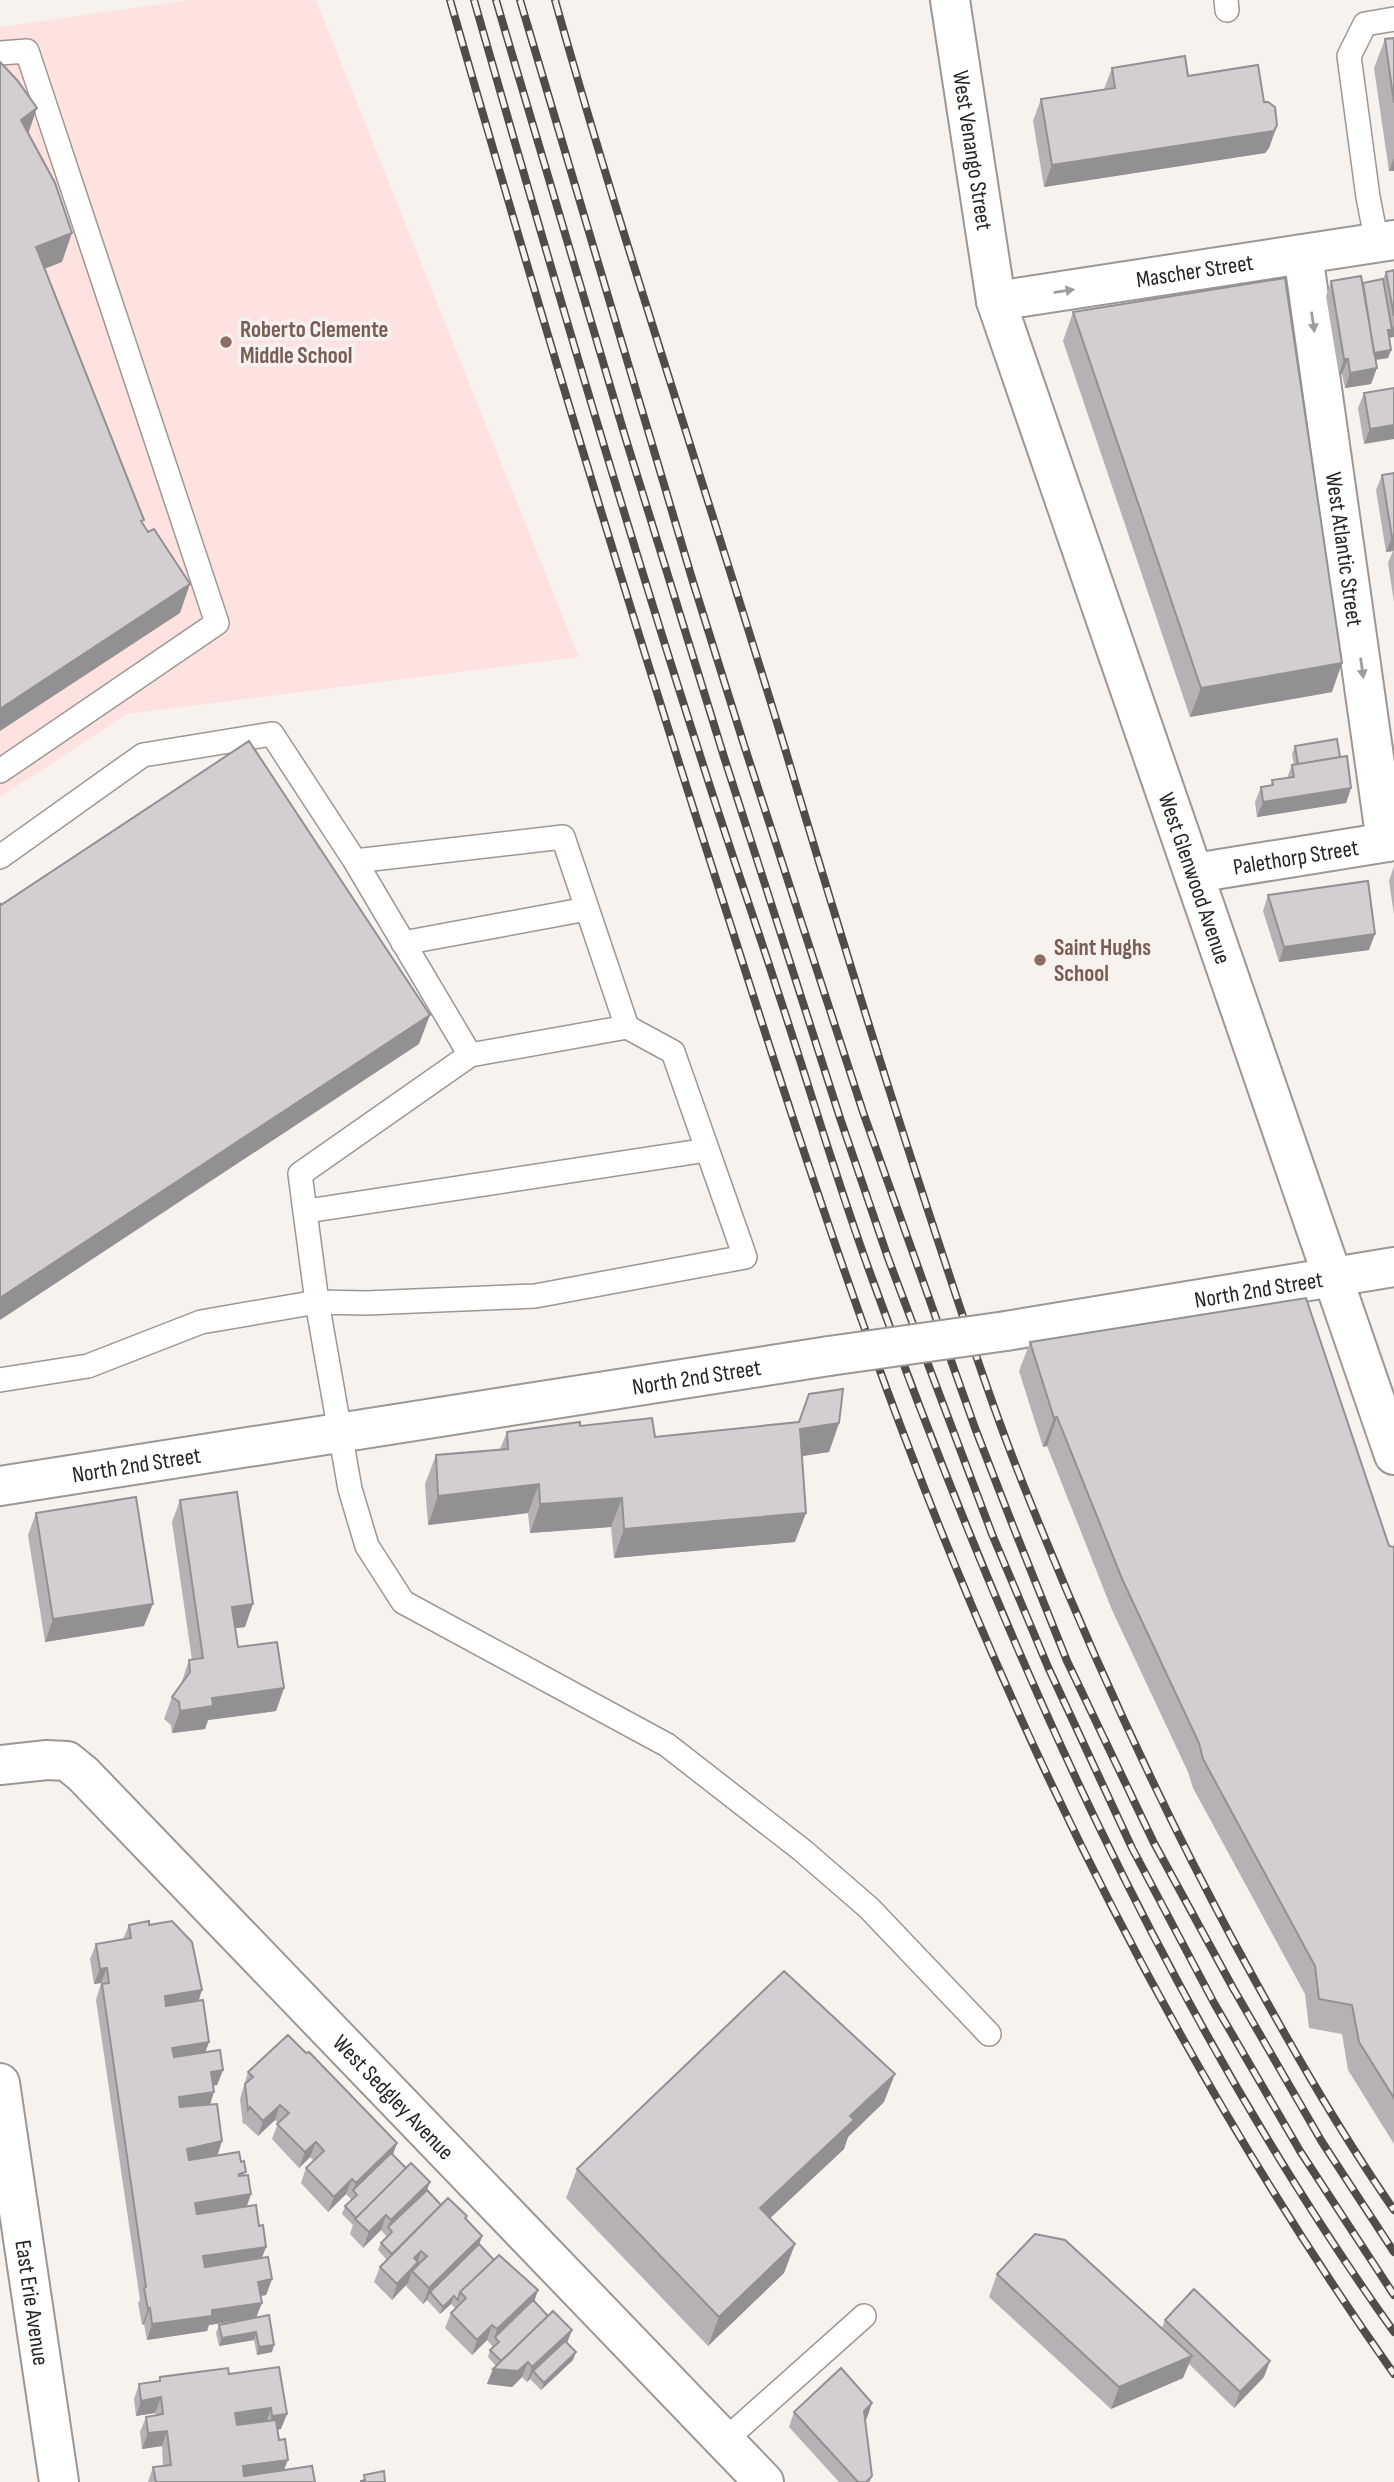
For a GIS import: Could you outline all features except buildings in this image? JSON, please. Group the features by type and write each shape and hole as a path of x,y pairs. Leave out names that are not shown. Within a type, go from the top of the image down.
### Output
{"street":[{"name":"West Venango Street","path":"950,0 996,301"},
{"name":"Mascher Street","path":"996,301 1386,241"},
{"name":"West Atlantic Street","path":"1303,254 1390,841"},
{"name":"West Glenwood Avenue","path":"996,301 1394,1455"},
{"name":"Palethorp Street","path":"1195,873 1390,841"},
{"name":"North 2nd Street","path":"0,1486 829,1356 1006,1331 1394,1267"},
{"name":"West Sedgley Avenue","path":"0,1765 47,1760 67,1761 83,1774 764,2482"},
{"name":"East Erie Avenue","path":"0,2083 59,2482"}],"lane":[{"path":"1386,241 1368,197 1349,56 1365,24 1394,19"},
{"path":"0,53 27,51 217,623 0,771"},
{"path":"0,856 143,755 272,734 355,861 470,1055"},
{"path":"355,861 563,837 627,1027"},
{"path":"403,943 587,909"},
{"path":"0,1380 88,1366 201,1322 317,1302 367,1303 535,1296 745,1257 673,1052 627,1027 470,1055 300,1174 317,1302 350,1489 367,1546 402,1602 667,1745 802,1850 869,1908 989,2034"},
{"path":"307,1211 707,1150"},
{"path":"724,2441 863,2316"}],"shaded area":[{"name":"Roberto Clemente Middle School","path":"189,0 316,0 579,657 127,714 0,797 0,27"}],"railway":[{"path":"450,0 622,580 773,1058 862,1321 958,1572 1064,1811 1185,2043 1251,2156 1394,2374"},
{"path":"474,0 669,659 848,1209 924,1419 1036,1691 1098,1825 1164,1956 1235,2085 1312,2210 1394,2332"},
{"path":"496,0 624,433 840,1118 888,1258 992,1534 1048,1667 1132,1848 1214,2003 1300,2151 1394,2295"},
{"path":"520,0 745,748 863,1112 975,1428 1013,1526 1067,1661 1154,1843 1233,1988 1322,2142 1394,2252"},
{"path":"555,0 610,189 882,1066 972,1342 1014,1460 1098,1662 1206,1889 1311,2079 1394,2210"}],"place":[{"name":"Roberto Clemente Middle School","path":"226,342"},
{"name":"Saint Hughs School","path":"1040,960"}]}
